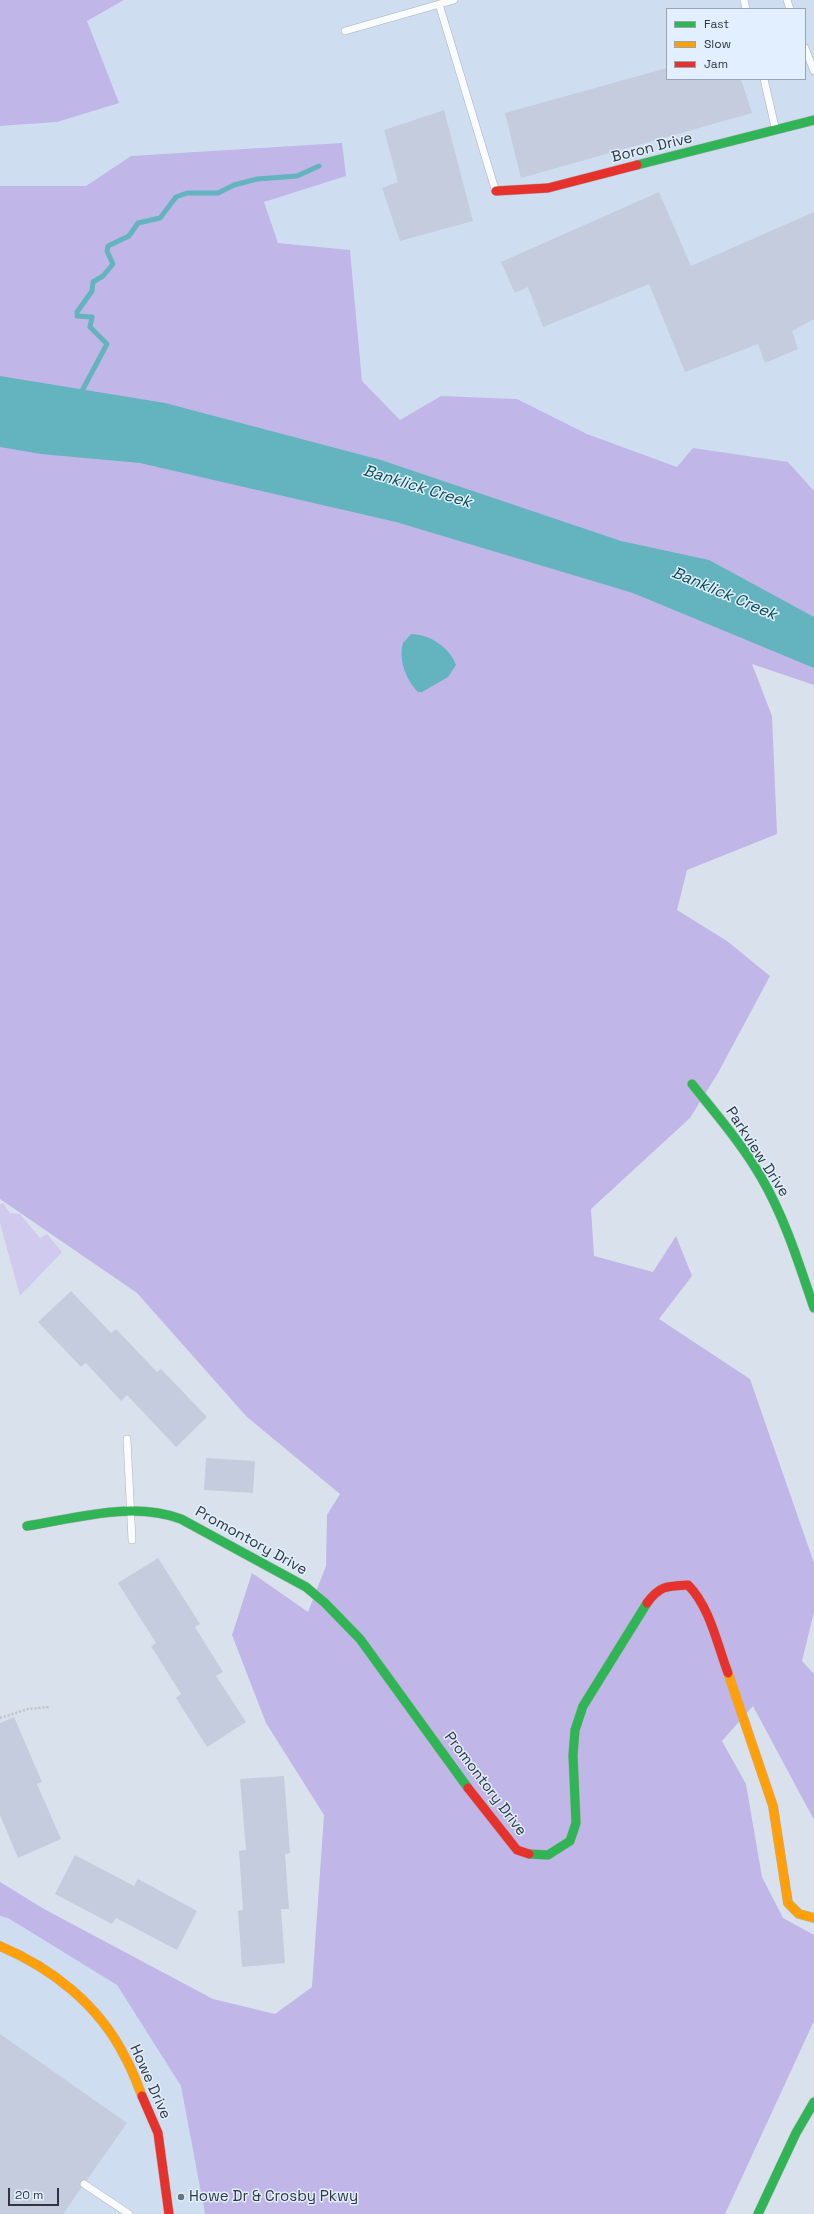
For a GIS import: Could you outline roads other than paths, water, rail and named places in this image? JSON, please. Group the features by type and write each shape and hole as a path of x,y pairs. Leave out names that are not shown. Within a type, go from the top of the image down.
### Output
{"street":[{"name":"Boron Drive","path":"496,191 548,188 814,120"},
{"name":"Parkview Drive","path":"692,1084 732,1136 768,1189 792,1240 814,1308"},
{"name":"Promontory Drive","path":"27,1526 129,1510 162,1512 181,1519 306,1587 326,1603 360,1639 491,1819 517,1850 532,1856 548,1855 557,1851 570,1841 576,1823 573,1756 576,1730 583,1706 642,1610 655,1592 666,1586 688,1585 696,1593 705,1613 738,1700 773,1806 788,1903 795,1912 803,1917 814,1918"},
{"name":"Howe Drive","path":"0,1946 19,1954 62,1980 95,2012 125,2056 158,2133 169,2214"},
{"path":"758,2214 796,2133 814,2102"}],"lane":[{"path":"345,31 454,0"},
{"path":"440,4 496,191"},
{"path":"806,51 814,71"},
{"path":"764,80 776,130"},
{"path":"127,1439 129,1510 132,1540"},
{"path":"84,2184 129,2214"}],"water":[{"name":"Banklick Creek","path":"0,376 165,403 381,460 621,541 709,560 814,617 814,668 633,593 396,522 140,463 41,454 0,447"},
{"path":"411,634 425,636 438,643 449,653 456,665 448,677 422,692 418,692 410,682 402,662 403,643"}],"waterway":[{"path":"83,389 107,344 90,327 92,317 77,316 77,312 92,291 93,282 103,276 113,264 107,251 108,246 129,236 138,223 160,218 176,197 187,193 218,193 234,185 257,179 297,176 319,166"}],"place":[{"name":"Howe Dr & Crosby Pkwy","path":"181,2197"}]}
